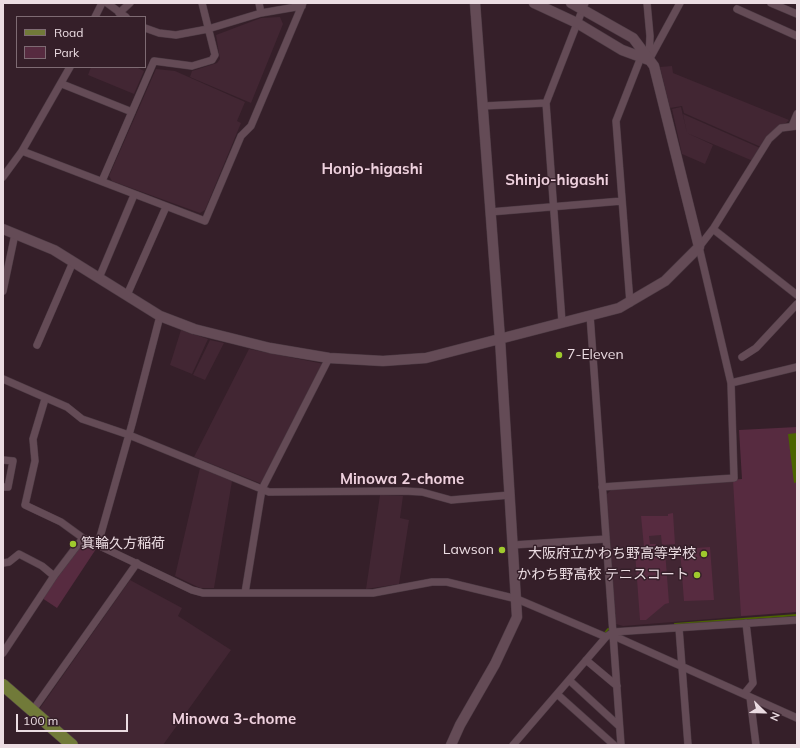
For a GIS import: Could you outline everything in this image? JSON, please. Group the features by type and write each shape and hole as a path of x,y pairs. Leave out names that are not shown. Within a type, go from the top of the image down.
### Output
{"main road":[{"path":"3,685 72,745"}],"street":[{"path":"96,16 102,3"},
{"path":"108,3 122,15 130,3"},
{"path":"102,181 154,62 192,66 212,60 215,55 202,3"},
{"path":"259,3 261,13"},
{"path":"451,745 496,664 517,616 500,339 474,3"},
{"path":"534,3 577,23 622,50 645,58"},
{"path":"571,3 584,6 633,38 645,58 654,66 731,382 734,478 602,487"},
{"path":"645,58 650,36 647,3"},
{"path":"630,303 616,121 645,58 680,3"},
{"path":"771,3 797,14"},
{"path":"146,28 159,33 176,35 208,29 261,13 302,4"},
{"path":"22,151 205,221 241,136 251,126 302,4"},
{"path":"562,322 546,103 584,6"},
{"path":"737,9 797,36"},
{"path":"3,177 22,151 62,84 70,68"},
{"path":"62,84 132,112"},
{"path":"483,106 546,103"},
{"path":"3,229 54,250 160,316 194,329 270,348 329,358 383,361 426,358 618,308 630,303 665,281 699,247 713,229 769,139 781,128 794,126 797,114"},
{"path":"99,278 134,195"},
{"path":"490,212 622,201"},
{"path":"127,295 166,207"},
{"path":"713,229 797,295"},
{"path":"3,291 15,234"},
{"path":"37,345 73,262"},
{"path":"742,357 756,348 797,304"},
{"path":"590,315 621,745"},
{"path":"98,544 160,316"},
{"path":"245,593 262,489 329,358"},
{"path":"731,382 797,367"},
{"path":"3,379 67,408 82,419 128,435 269,492 404,490 422,492 451,500 510,495"},
{"path":"45,399 33,439 35,461 26,505 61,522 83,538 192,590 202,593 373,593 432,582 447,582 517,599 612,632 797,718"},
{"path":"3,460 13,461 8,487 3,486"},
{"path":"3,653 54,576 83,538"},
{"path":"513,545 606,539"},
{"path":"3,563 9,562 19,554 42,566 54,576"},
{"path":"33,710 137,563"},
{"path":"514,745 586,660 612,632 797,620"},
{"path":"746,623 753,683 747,696 756,745"},
{"path":"679,628 688,745"},
{"path":"586,660 617,686"},
{"path":"569,680 619,726"},
{"path":"557,694 614,745"}],"shaded area":[{"path":"280,17 283,24 251,103 190,77 192,71 217,63 220,59 216,35 261,18"},
{"path":"672,66 673,73 789,120 773,131 761,147 684,113 682,106 670,108 660,67"},
{"path":"91,68 138,68 144,71 134,94 88,75"},
{"path":"156,69 175,71 245,102 237,121 241,123 205,210 200,213 112,181 109,176"},
{"path":"681,107 687,133 713,145 705,164 682,154 672,109"},
{"path":"683,114 760,148 753,161 687,133"},
{"path":"181,330 208,339 192,374 170,365"},
{"path":"210,340 224,343 205,380 193,375"},
{"path":"249,349 324,364 262,484 194,457"},
{"path":"797,433 797,482 794,483 788,434"},
{"path":"200,468 232,481 214,588 200,588 175,576"},
{"name":"大阪府立かわち野高等学校","path":"742,479 797,612 623,626 616,624 606,495 611,490"},
{"path":"380,495 403,496 400,518 409,520 399,584 366,589"},
{"path":"130,580 182,608 178,616 231,650 163,745 79,745 38,711"}],"green space":[{"path":"797,427 797,612 741,616 733,480 742,479 739,430"},
{"path":"673,513 675,544 662,545 661,535 649,536 650,544 656,544 656,546 644,547 641,516 668,516 668,514"},
{"path":"89,544 96,549 57,608 42,598 81,546"},
{"name":"かわち野高校 テニスコート","path":"710,547 714,600 684,601 680,549"},
{"path":"665,550 669,603 665,604 646,620 640,620 635,552"}],"waterway":[{"path":"675,624 797,615"},
{"path":"604,634 608,629 611,629"}],"place":[{"name":"7-Eleven","path":"559,355"},
{"name":"箕輪久方稲荷","path":"73,544"},
{"name":"Lawson","path":"502,550"},
{"name":"大阪府立かわち野高等学校","path":"704,554"},
{"name":"かわち野高校 テニスコート","path":"697,575"}],"district":[{"name":"Honjo-higashi","path":"372,169"},
{"name":"Shinjo-higashi","path":"557,180"},
{"name":"Minowa 2-chome","path":"402,479"},
{"name":"Minowa 3-chome","path":"234,719"}]}
